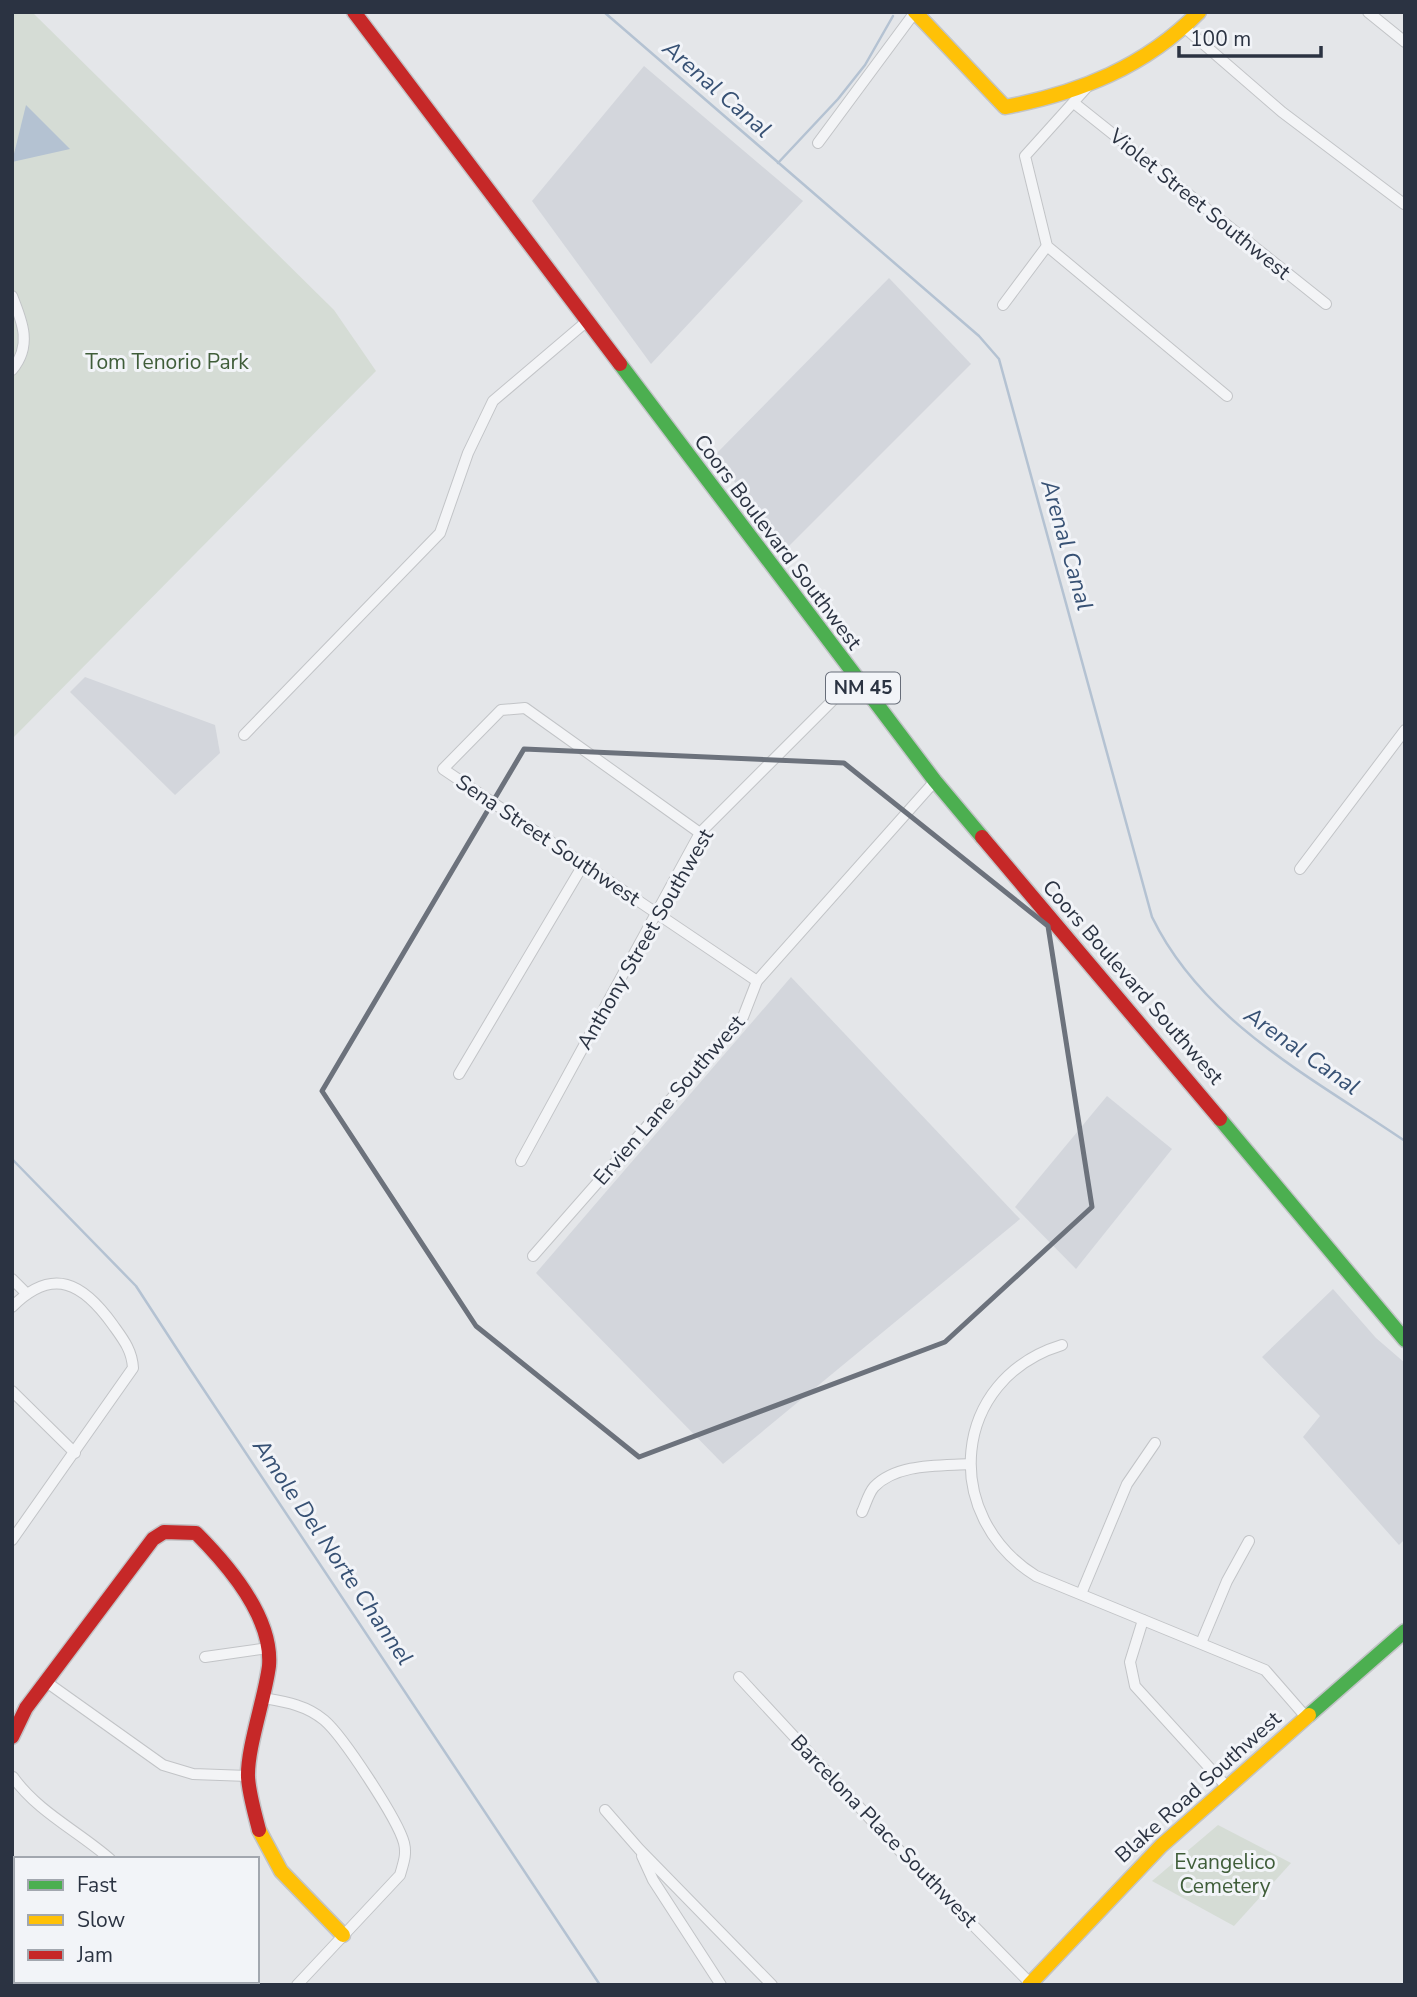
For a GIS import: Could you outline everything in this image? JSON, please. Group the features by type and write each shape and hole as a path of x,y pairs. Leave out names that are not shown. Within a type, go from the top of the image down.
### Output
{"main road":[{"name":"Coors Boulevard Southwest","path":"354,12 935,781 1405,1339"},
{"path":"915,12 1005,107 1039,101 1090,83 1152,53 1185,28 1199,12"},
{"path":"12,1737 26,1708 140,1554 164,1532 196,1534 218,1555 254,1609 265,1632 269,1664 250,1752 248,1776 259,1829 273,1858 292,1885 343,1935"},
{"name":"Blake Road Southwest","path":"1030,1984 1161,1846 1405,1632"}],"street":[{"path":"818,143 915,12"},
{"path":"1368,12 1405,42"},
{"path":"1185,28 1282,112 1404,204"},
{"path":"1090,83 1026,156 1047,246 1227,396"},
{"name":"Violet Street Southwest","path":"1074,103 1326,304"},
{"path":"1003,304 1047,246"},
{"path":"12,296 26,339 18,363 12,370"},
{"path":"244,735 440,533 468,453 493,401 586,322"},
{"name":"Anthony Street Southwest","path":"521,1161 700,833 855,678"},
{"name":"Sena Street Southwest","path":"700,833 525,708 501,710 443,769 757,981"},
{"path":"1300,869 1405,730"},
{"name":"Ervien Lane Southwest","path":"533,1256 743,1017 757,981 935,781"},
{"path":"459,1074 583,866"},
{"path":"12,1279 26,1293"},
{"path":"12,1307 26,1293 55,1283 80,1289 95,1300 130,1349 133,1368 12,1540"},
{"path":"1062,1345 1029,1358 989,1398 973,1434 970,1464 977,1504 1003,1550 1036,1576 1265,1670 1306,1717"},
{"path":"12,1391 75,1453"},
{"path":"1081,1594 1127,1484 1155,1443"},
{"path":"862,1512 872,1490 889,1478 927,1466 970,1464"},
{"path":"1201,1643 1227,1581 1249,1542"},
{"path":"1143,1620 1130,1662 1135,1686 1227,1787"},
{"path":"205,1657 268,1648"},
{"name":"Barcelona Place Southwest","path":"739,1677 900,1850 1030,1984"},
{"path":"45,1681 163,1765 193,1774 248,1776"},
{"path":"263,1698 300,1705 325,1721 336,1733 398,1828 404,1844 405,1860 400,1875 297,1985"},
{"path":"12,1768 13,1778 26,1796 107,1857"},
{"path":"605,1810 639,1849 772,1985"},
{"path":"639,1849 653,1880 721,1985"}],"highlighted area":[{"path":"524,749 844,763 1048,926 1092,1207 945,1342 639,1457 476,1326 322,1091"}],"shaded area":[{"path":"644,66 803,201 651,364 532,201"},
{"path":"889,278 971,364 787,548 714,456"},
{"path":"85,677 215,725 220,753 175,795 70,692"},
{"path":"791,977 1020,1219 723,1464 536,1273"},
{"path":"1107,1096 1172,1149 1076,1269 1015,1207"},
{"path":"1333,1289 1376,1338 1405,1363 1405,1539 1399,1545 1303,1437 1320,1416 1262,1357"}],"green space":[{"name":"Tom Tenorio Park","path":"12,12 32,12 334,310 376,371 12,739"},
{"name":"Evangelico Cemetery","path":"1218,1825 1291,1863 1234,1926 1152,1881"}],"water":[{"path":"26,105 70,149 12,162"}],"waterway":[{"name":"Arenal Canal","path":"604,12 979,336 999,359 1152,917 1174,954 1200,987 1230,1017 1297,1070 1405,1141"},
{"path":"778,163 838,99 865,65 893,16"},
{"name":"Amole Del Norte Channel","path":"12,1159 136,1286 600,1985"}],"traffic: fast":[{"path":"620,364 935,781 982,837"},
{"path":"1220,1119 1405,1340"},
{"path":"1309,1715 1405,1631"}],"traffic: slow":[{"path":"915,12 1005,107 1059,94 1110,75 1156,48 1199,12"},
{"path":"1029,1985 1161,1846 1309,1715"},
{"path":"259,1830 281,1871 343,1935"}],"traffic: jam":[{"path":"354,12 620,364"},
{"path":"982,837 1220,1119"},
{"path":"12,1737 26,1708 153,1539 164,1532 196,1533 234,1576 264,1629 269,1666 248,1765 250,1790 259,1830"}]}
